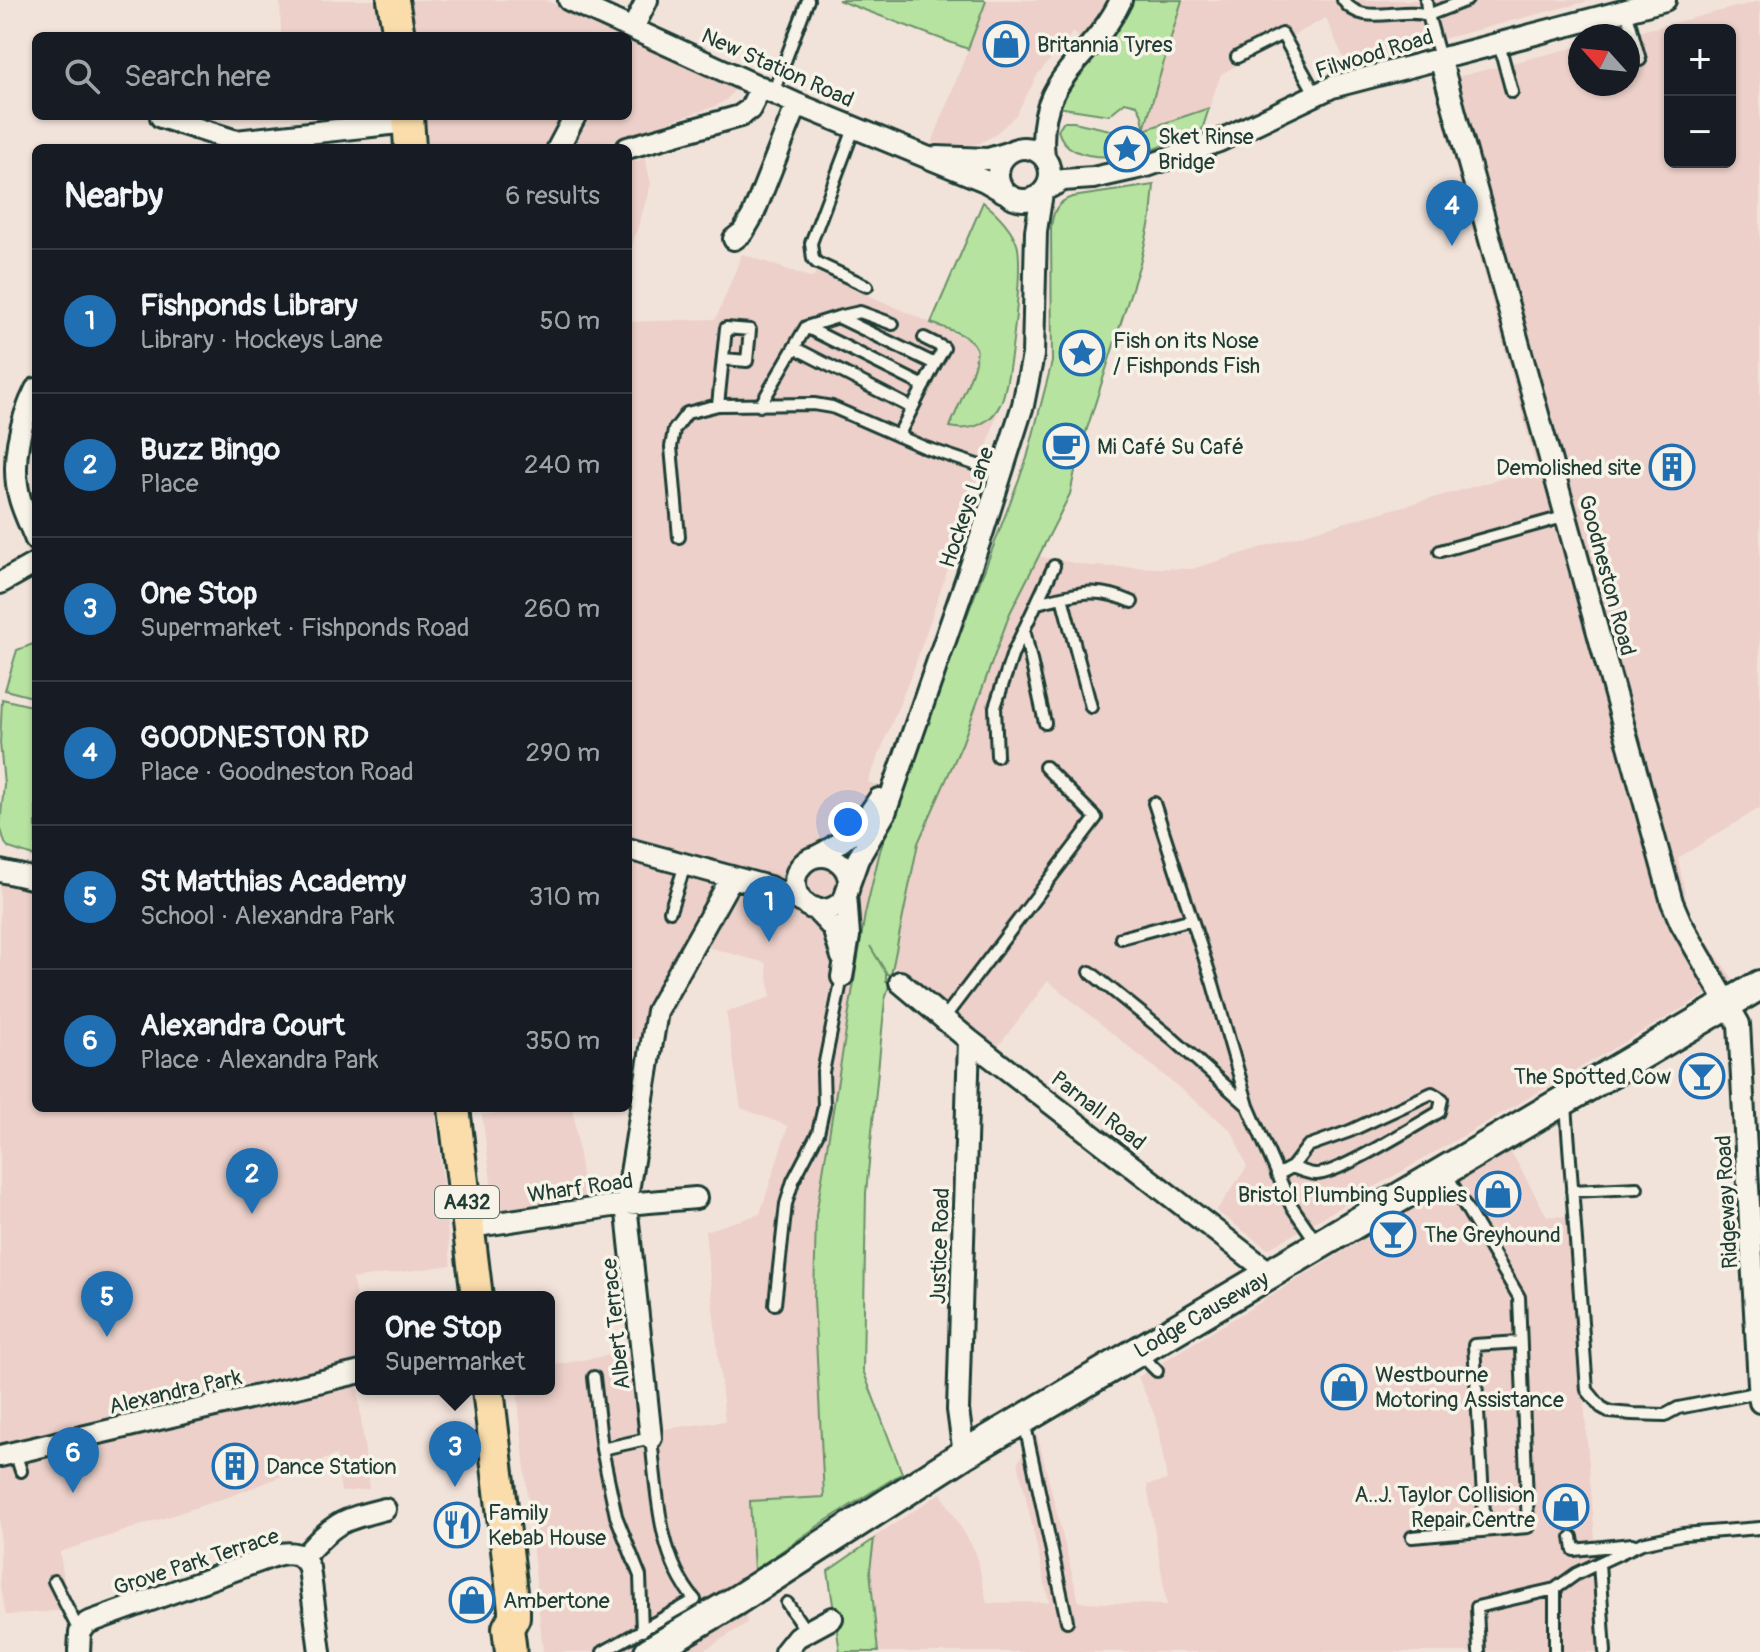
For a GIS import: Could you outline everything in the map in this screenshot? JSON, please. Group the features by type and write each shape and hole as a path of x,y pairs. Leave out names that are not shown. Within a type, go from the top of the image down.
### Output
{"main road":[{"path":"393,0 398,32"},
{"name":"Lodge Causeway","path":"645,1642 737,1600 1023,1419 1147,1361 1270,1273 1760,985"},
{"name":"A432","path":"455,1112 476,1291"},
{"path":"489,1395 514,1617 508,1628 511,1652"},
{"path":"514,1617 527,1627 531,1652"}],"street":[{"name":"New Station Road","path":"569,0 624,30"},
{"path":"624,30 647,0"},
{"path":"1081,53 1063,76 1047,106 1042,135 1050,174 1044,192 1028,200 1010,196 998,180 1000,163 1023,137 1047,88 1103,30 1121,0"},
{"name":"Filwood Road","path":"1044,192 1063,180 1105,176 1147,166 1219,141 1332,87 1665,0"},
{"name":"New Station Road","path":"632,33 925,156 1010,196"},
{"name":"Goodneston Road","path":"1440,58 1672,902 1681,923 1729,1002"},
{"path":"632,147 740,116 767,90"},
{"path":"734,239 743,232 753,215 797,104"},
{"path":"170,120 236,141 409,129"},
{"path":"560,144 573,120"},
{"path":"1010,152 1029,148 1045,158"},
{"name":"New Station Road","path":"925,156 988,159 1010,152"},
{"name":"Filwood Road","path":"1045,158 1076,170 1105,176"},
{"name":"Hockeys Lane","path":"846,892 858,859 885,813 1017,429 1031,367 1036,231 1044,192"},
{"name":"Hockeys Lane","path":"1010,196 1029,233 1036,268"},
{"path":"32,397 24,412 17,453 19,497 32,530"},
{"path":"0,583 32,565"},
{"name":"Hockeys Lane","path":"732,877 770,876 838,845 863,822 905,754"},
{"name":"Hockeys Lane","path":"632,850 778,890 810,906"},
{"path":"809,860 827,857 840,863 847,875 849,936 842,977"},
{"name":"Hockeys Lane","path":"809,860 797,873 795,886 798,895 828,920 837,936 842,977"},
{"path":"0,871 32,878"},
{"name":"Albert Terrace","path":"651,1438 626,1204 657,1011 732,877"},
{"path":"810,906 832,907 846,892"},
{"name":"Parnall Road","path":"900,982 969,1040 1270,1273"},
{"name":"Ridgeway Road","path":"1729,1002 1739,1024 1757,1290 1760,1402"},
{"name":"Justice Road","path":"964,1454 958,1410 969,1040"},
{"name":"Wharf Road","path":"470,1227 626,1204 696,1198"},
{"name":"Alexandra Park","path":"12,1460 355,1374"},
{"path":"303,1557 332,1527 347,1518 385,1509"},
{"name":"Grove Park Terrace","path":"80,1642 87,1623 276,1555 292,1552 303,1557 312,1579 320,1652"},
{"path":"785,1652 806,1631 832,1618"}],"lane":[{"path":"767,90 808,0"},
{"path":"1343,0 1349,9 1371,15 1415,11 1428,15 1467,0"},
{"path":"1426,0 1440,58"},
{"path":"1626,10 1630,24"},
{"path":"1237,57 1282,34 1316,95"},
{"path":"1499,44 1512,92"},
{"path":"855,126 811,243 813,259 817,263 867,286"},
{"path":"760,406 806,327 860,312 893,324"},
{"path":"838,317 935,364"},
{"path":"806,327 924,386"},
{"path":"898,436 944,348 924,338"},
{"path":"795,348 912,408"},
{"path":"718,405 724,359"},
{"path":"679,537 671,447 674,430 687,413 718,405 814,404 832,407 898,436 1003,474"},
{"path":"1440,551 1567,516"},
{"path":"997,756 995,707 1013,653 1054,566"},
{"path":"1037,603 1092,591 1110,592 1132,602"},
{"path":"1062,597 1091,707"},
{"path":"1024,629 1045,723"},
{"path":"944,1018 1096,818 1045,767"},
{"path":"1154,803 1248,1106 1291,1205 1318,1244"},
{"path":"670,911 685,865"},
{"path":"1121,938 1192,919"},
{"path":"1090,972 1172,1038 1248,1106"},
{"name":"Hockeys Lane","path":"775,1304 786,1204 793,1181 818,1133 824,1106 823,1072 842,977"},
{"path":"1277,1175 1292,1167 1308,1146 1350,1131 1432,1093 1442,1099 1439,1112 1356,1160 1324,1174 1313,1175 1292,1167"},
{"path":"1565,1099 1587,1390 1610,1412 1665,1415 1678,1408 1760,1392"},
{"path":"1412,1537 1528,1527 1519,1297 1444,1170"},
{"path":"1572,1191 1637,1188"},
{"path":"1485,1530 1474,1345 1520,1342"},
{"path":"594,1377 602,1449 616,1516 640,1576 645,1642"},
{"path":"1023,1419 1067,1621"},
{"path":"602,1449 651,1438 662,1526 682,1584 695,1600 645,1642 603,1652"},
{"path":"1572,1537 1574,1550 1642,1543 1683,1534 1760,1528"},
{"path":"1479,1652 1477,1607 1555,1589 1576,1574 1642,1543"},
{"path":"1599,1563 1605,1652"},
{"path":"54,1581 80,1642"},
{"path":"1555,1589 1555,1652"},
{"path":"787,1603 806,1631"}],"shaded area":[{"path":"280,0 546,0 614,32 281,32"},
{"path":"987,0 1130,0 1093,50 1073,32 1038,74 1016,115 996,134 980,143 967,145 932,143"},
{"path":"1182,0 1592,0 1346,64 1326,18 1221,74 1209,108 1144,131"},
{"path":"1760,1 1760,808 1678,858 1690,918 1733,979 1268,1249 1216,1211 1247,1167 1232,1131 1048,981 997,1048 893,966 918,843 962,744 1010,613 1038,556 1090,566 1192,569 1321,529 1537,469 1433,83 1568,49 1568,96 1640,96 1640,31 1664,25 1664,168 1736,168 1736,24 1669,24"},
{"path":"632,41 735,89 716,106 601,144 429,144 426,120 632,120"},
{"path":"645,158 651,184 632,246 632,162"},
{"path":"742,254 812,278 816,272 1010,358 1000,404 963,525 914,668 868,782 900,792 865,914 816,1215 814,1299 824,1522 741,1579 747,1623 702,1652 543,1652 518,1395 555,1395 555,1365 649,1348 657,1430 725,1421 705,1231 760,1214 788,1126 741,1108 726,1012 771,997 766,963 707,947 671,1016 664,1042 632,1038 632,322 716,319"},
{"path":"0,882 32,889 32,1112 435,1112 451,1265 352,1279 355,1292 355,1395 358,1395 369,1489 341,1492 336,1455 234,1495 60,1552 68,1610 6,1615 0,1586"},
{"path":"574,1112 587,1217 498,1233 482,1115"},
{"path":"1510,1150 1547,1216 1569,1217 1604,1652 879,1652 871,1570 874,1537 941,1493 976,1553 987,1603 1049,1602 1018,1462 1037,1433 1079,1602 1167,1605 1147,1485 1167,1480 1157,1421 1138,1377"}],"green space":[{"path":"838,0 984,0 986,1 968,49"},
{"path":"1130,0 1182,0 1144,129 1137,105 1125,102 1109,115 1057,107"},
{"path":"1209,108 1201,133 1148,151 1144,130"},
{"path":"1063,122 1124,133 1125,138 1114,138 1120,156 1092,156 1075,151 1067,146 1058,130"},
{"path":"1154,185 1151,217 1141,260 1078,457 1070,494 1010,613 962,744 918,843 891,975 887,974 870,946 886,973 886,981 890,982 885,1000 866,1193 863,1370 902,1473 754,1570 750,1501 824,1497 814,1299 816,1215 865,914 880,851 900,792 1027,458 1052,362 1053,217 1059,205 1072,197"},
{"path":"983,202 1011,232 1019,256 1015,324 1008,372 1001,403 992,416 973,427 950,427 971,374 976,348 963,335 931,323"},
{"path":"32,644 32,697 5,690 17,650"},
{"path":"2,699 32,706 32,856 9,848 0,826 4,784 0,743"},
{"path":"874,1539 870,1570 878,1652 840,1652 828,1571"}],"place":[{"name":"Britannia Tyres","path":"1006,44"},
{"name":"Sket Rinse Bridge","path":"1127,149"},
{"name":"GOODNESTON RD","path":"1452,246"},
{"name":"Fish on its Nose / Fishponds Fish","path":"1082,353"},
{"name":"Mi Café Su Café","path":"1066,446"},
{"name":"Demolished site","path":"1672,467"},
{"name":"Fishponds Library","path":"769,942"},
{"name":"The Spotted Cow","path":"1702,1076"},
{"name":"Bristol Plumbing Supplies","path":"1498,1194"},
{"name":"Buzz Bingo","path":"252,1214"},
{"name":"The Greyhound","path":"1393,1234"},
{"name":"St Matthias Academy","path":"107,1337"},
{"name":"Westbourne Motoring Assistance","path":"1344,1387"},
{"name":"Dance Station","path":"235,1466"},
{"name":"One Stop","path":"455,1487"},
{"name":"Alexandra Court","path":"73,1493"},
{"name":"A..J. Taylor Collision Repair Centre","path":"1566,1507"},
{"name":"Family Kebab House","path":"457,1525"},
{"name":"Ambertone","path":"472,1600"}]}
